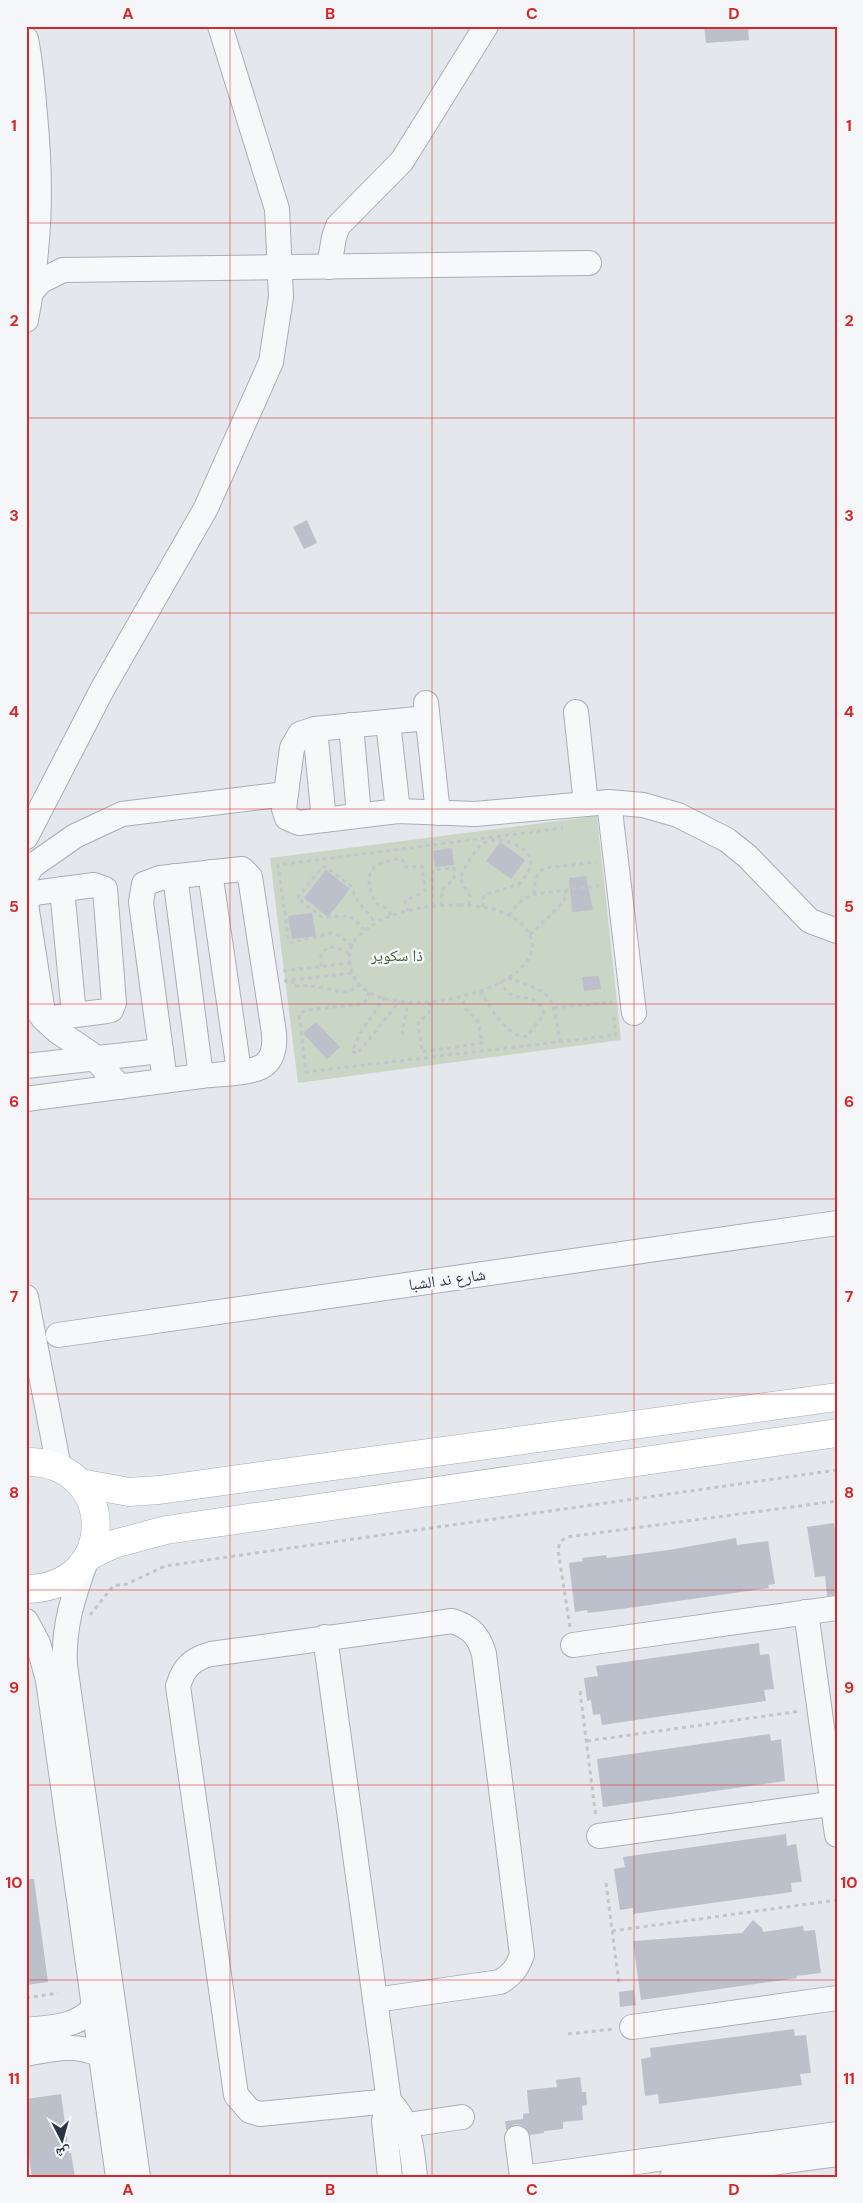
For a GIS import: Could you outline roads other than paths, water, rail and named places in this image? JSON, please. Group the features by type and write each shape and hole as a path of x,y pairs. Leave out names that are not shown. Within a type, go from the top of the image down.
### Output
{"main road":[{"path":"26,1462 43,1463 69,1475 129,1492 158,1490 837,1397"},
{"path":"88,1558 114,1544 166,1530 837,1433"},
{"path":"26,1589 42,1589 59,1584 74,1574 88,1558 95,1541 97,1526 95,1510 89,1495 69,1475"}],"street":[{"path":"26,837 103,688 206,508 271,362 281,297 278,209 220,26"},
{"path":"329,267 334,237 338,226 402,161 486,26"},
{"path":"26,39 30,59 40,164 40,203 36,252 32,291 26,320"},
{"path":"36,252 44,260 63,270"},
{"path":"32,291 51,274 63,270 589,263"},
{"path":"438,813 427,711 388,722 305,731 294,743 284,809 290,821 299,823 398,811 438,813 475,814 609,802 660,809 708,829 747,856 810,921 837,931"},
{"path":"576,712 586,804"},
{"path":"388,722 398,811"},
{"path":"351,725 359,815"},
{"path":"316,729 324,820"},
{"path":"26,876 32,866 74,836 122,814 286,794"},
{"path":"609,802 634,1013"},
{"path":"26,1100 120,1087 166,1081 239,1071 261,1067 269,1061 273,1053 274,1039 271,978 250,877 242,869 175,876 151,880 144,884 142,892 166,1081"},
{"path":"210,872 239,1071"},
{"path":"175,876 201,1076"},
{"path":"98,885 105,889 106,894 114,1006 107,1011 41,1021 26,902 34,893 98,885"},
{"path":"62,889 74,1015"},
{"path":"26,996 41,1021 96,1058 120,1087"},
{"path":"54,1096 37,1065 161,1051"},
{"name":"شارع ند الشبا","path":"58,1335 837,1223"},
{"path":"26,1297 69,1475"},
{"path":"88,1558 67,1617 64,1648 65,1665 138,2177"},
{"path":"573,1645 837,1608"},
{"path":"806,1612 835,1804 837,1834"},
{"path":"26,1621 38,1643 48,1680 118,2177"},
{"path":"375,2000 500,1982 510,1976 518,1967 522,1955 484,1654 481,1642 474,1632 464,1625 452,1622 325,1637 199,1657 189,1664 182,1674 178,1686 236,2095 250,2111 260,2114 389,2101"},
{"path":"325,1637 389,2101 384,2121 390,2177"},
{"path":"598,1836 835,1804"},
{"path":"632,2027 837,1998"},
{"path":"26,2030 76,2022 87,2016 94,2007"},
{"path":"26,2054 76,2048 90,2050 100,2055"},
{"path":"389,2101 399,2111 407,2125 415,2177"},
{"path":"407,2125 462,2118"},
{"path":"530,2177 837,2134"},
{"path":"517,2138 522,2177"},
{"path":"672,2177 837,2154"}],"park label":[{"name":"ذا سكوير","path":"397,955"}]}
